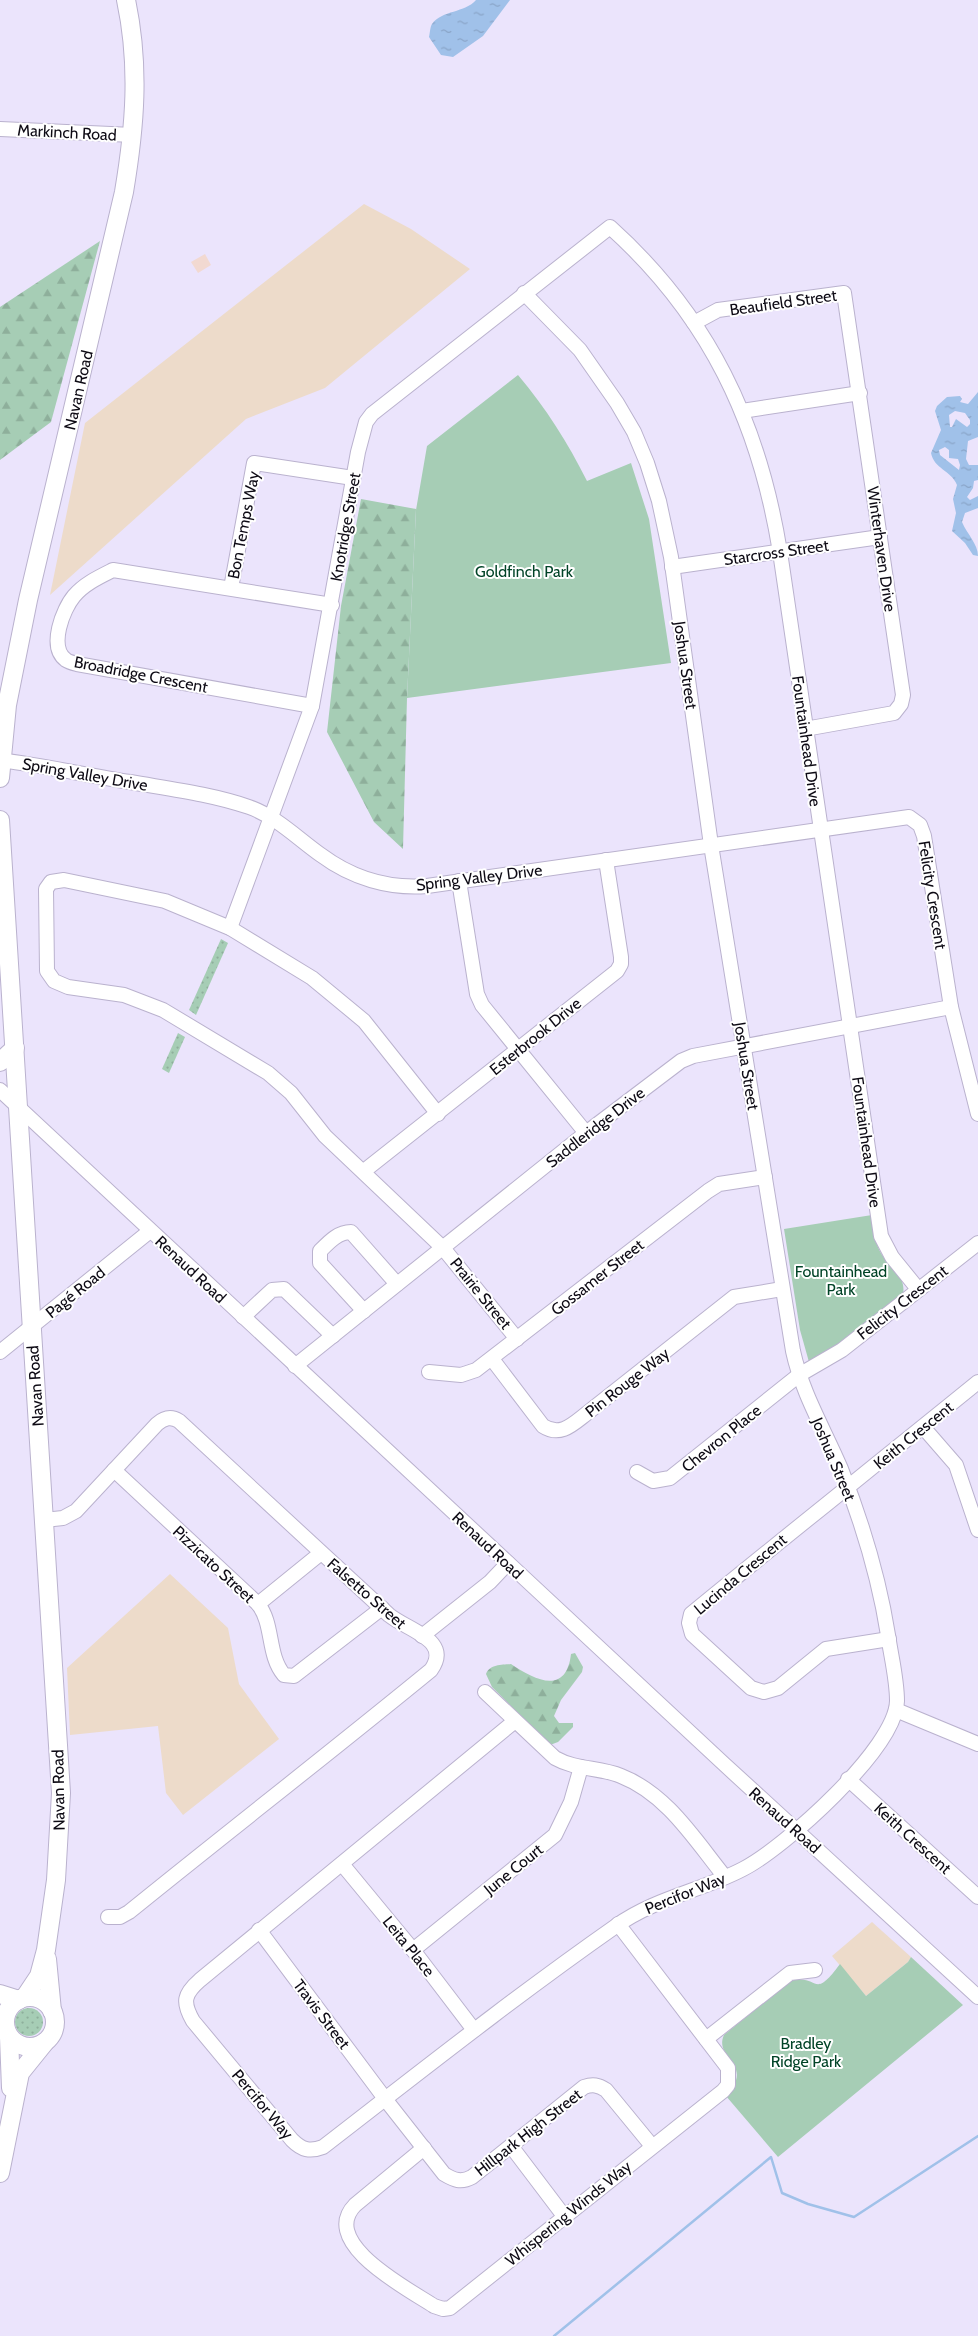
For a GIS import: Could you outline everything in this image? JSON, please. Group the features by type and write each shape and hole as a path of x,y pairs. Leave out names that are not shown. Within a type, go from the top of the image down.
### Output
{"main road":[{"name":"Navan Road","path":"0,778 7,705 28,600 124,192 134,135 136,100 134,56 126,0"},
{"name":"Navan Road","path":"0,820 61,1793 56,1880 46,1950 39,1976 22,1999"},
{"path":"0,1062 14,1048"},
{"name":"Navan Road","path":"46,1950 52,2011"},
{"path":"0,1994 44,2001 52,2011 55,2024 54,2030 20,2073 0,2173"},
{"path":"11,2111 5,2028 7,2012 11,2005 22,1999"},
{"path":"5,2028 20,2045 34,2047 46,2041"}],"street":[{"name":"Markinch Road","path":"0,129 134,135"},
{"name":"Knotridge Street","path":"230,928 312,706 332,605 353,478 366,422 372,414 610,227"},
{"name":"Fountainhead Drive","path":"610,227 660,275 715,356 742,411 768,489 780,552 881,1236 892,1257 918,1289"},
{"name":"Joshua Street","path":"524,293 580,350 617,403 634,432 659,501 672,567 711,844 782,1288 799,1376 848,1487 880,1591 889,1639 896,1688 896,1710 890,1728 848,1779 797,1830"},
{"name":"Beaufield Street","path":"694,323 718,310 844,293"},
{"name":"Winterhaven Drive","path":"805,729 894,713 901,704 903,695 844,293"},
{"path":"742,411 860,393"},
{"name":"Bon Temps Way","path":"231,588 254,463 353,478"},
{"name":"Starcross Street","path":"672,567 880,537"},
{"name":"Broadridge Crescent","path":"312,706 77,664 65,659 59,651 58,640 64,612 74,596 94,580 112,570 332,605"},
{"name":"Spring Valley Drive","path":"1,760 225,800 248,807 272,818 333,863 368,880 407,886 459,881 711,844"},
{"name":"Felicity Crescent","path":"711,844 909,817 920,825 924,836 951,1007 978,1114"},
{"name":"Esterbrook Drive","path":"364,1171 616,971 621,964 606,860"},
{"name":"Prairie Street","path":"230,928 166,901 64,880 57,880 46,889 47,971 54,981 68,987 124,995 163,1010 262,1070 291,1093 325,1136 443,1248 518,1339"},
{"path":"459,881 476,994 482,1005 520,1049 586,1133"},
{"path":"230,928 312,978 348,1006 364,1021 438,1114"},
{"name":"Saddleridge Drive","path":"295,1366 586,1133 681,1061 693,1056 744,1048 951,1007"},
{"name":"Renaud Road","path":"0,1090 508,1564 978,1997"},
{"name":"Gossamer Street","path":"429,1372 461,1375 476,1370 708,1191 720,1184 765,1177"},
{"name":"Pagé Road","path":"0,1352 150,1231"},
{"path":"364,1311 320,1263 320,1251 330,1241 344,1232 351,1232 398,1284"},
{"name":"Felicity Crescent","path":"799,1376 842,1350 978,1243"},
{"name":"Pin Rouge Way","path":"492,1359 543,1426 549,1430 558,1431 566,1429 586,1414 734,1297 782,1288"},
{"path":"243,1317 272,1290 284,1289 333,1336"},
{"name":"Chevron Place","path":"637,1472 653,1480 670,1478 799,1376"},
{"name":"Keith Crescent","path":"848,1487 978,1382"},
{"name":"Falsetto Street","path":"44,1520 62,1518 72,1514 158,1422 166,1418 176,1419 382,1608 402,1625 435,1645 438,1658 431,1670 129,1912 120,1916 108,1917"},
{"path":"923,1427 956,1465 978,1530"},
{"name":"Pizzicato Street","path":"114,1470 258,1604 265,1614 278,1668 290,1677 309,1666 382,1608"},
{"name":"Lucinda Crescent","path":"848,1487 827,1502 691,1614 689,1623 692,1634 750,1688 764,1692 778,1688 826,1649 889,1639"},
{"path":"258,1604 321,1553"},
{"path":"422,1636 483,1587 508,1564"},
{"path":"485,1692 555,1758 568,1765 619,1775 641,1785 661,1800 725,1877"},
{"path":"896,1710 978,1744"},
{"name":"Percifor Way","path":"515,1721 259,1930 190,1990 186,1998 185,2005 193,2020 292,2140 305,2150 323,2148 474,2030 618,1924 656,1902 725,1877 762,1858 797,1830"},
{"name":"June Court","path":"413,1950 555,1835 571,1802 582,1767"},
{"name":"Keith Crescent","path":"848,1779 978,1897"},
{"name":"Leita Place","path":"342,1864 413,1950 474,2030"},
{"name":"Whispering Winds Way","path":"424,2148 355,2205 347,2217 347,2227 352,2240 364,2259 434,2306 442,2309 456,2304 728,2085 728,2068 618,1924"},
{"name":"Travis Street","path":"259,1930 386,2099"},
{"path":"706,2039 790,1973 815,1970"},
{"name":"Hillpark High Street","path":"386,2099 444,2174 458,2181 472,2177 584,2087 595,2084 606,2090 652,2146"},
{"path":"511,2146 564,2216"}],"shaded area":[{"path":"364,204 411,229 470,269 325,388 246,419 50,595 85,423"},
{"path":"205,254 211,265 198,273 191,262"},
{"path":"170,1574 228,1628 239,1684 279,1739 183,1815 166,1793 158,1726 70,1735 67,1668"},
{"path":"872,1922 911,1957 908,1962 866,1996 832,1956"}],"green space":[{"path":"100,241 51,422 0,460 0,307"},
{"name":"Goldfinch Park","path":"518,375 556,426 587,481 631,463 649,519 671,663 407,698 416,510 427,446"},
{"path":"361,499 416,509 407,698 403,849 374,822 327,732 341,606"},
{"path":"221,939 228,943 196,1015 189,1010"},
{"path":"178,1033 185,1037 169,1073 162,1069"},
{"name":"Fountainhead Park","path":"872,1215 878,1247 881,1254 899,1275 902,1281 903,1295 818,1360 809,1362 800,1330 784,1229"},
{"path":"575,1653 583,1667 582,1672 561,1700 554,1716 559,1723 573,1723 573,1727 558,1742 550,1745 492,1687 486,1674 490,1668 511,1664 539,1679 556,1680 563,1676 568,1667 571,1654"},
{"name":"Bradley Ridge Park","path":"911,1957 963,2005 778,2157 726,2096 734,2085 737,2076 736,2069 724,2050 722,2043 724,2035 790,1981 807,1980 820,1984 825,1982 840,1964 866,1996 908,1962"},
{"path":"29,2008 39,2012 43,2022 39,2032 29,2036 19,2032 15,2022 19,2012"}],"water":[{"path":"476,0 510,0 483,36 453,57 441,55 429,37 432,24 436,19 466,7"},
{"path":"978,392 978,437 968,441 966,459 969,465 978,465 978,480 974,481 973,488 967,497 970,500 978,496 978,508 965,513 962,522 974,543 978,556 973,555 965,543 952,531 956,513 953,499 957,485 951,476 935,463 931,453 941,430 935,411 937,406 947,397 960,396 962,399 960,402 968,404","holes":["955,411 965,413 970,420 970,424 967,427 956,419 952,427 950,427 949,415","945,447 949,450 949,458 958,459 959,470 940,455 939,450"]}],"waterway":[{"path":"554,2336 771,2157 782,2193 808,2204 854,2217 978,2136"}]}
